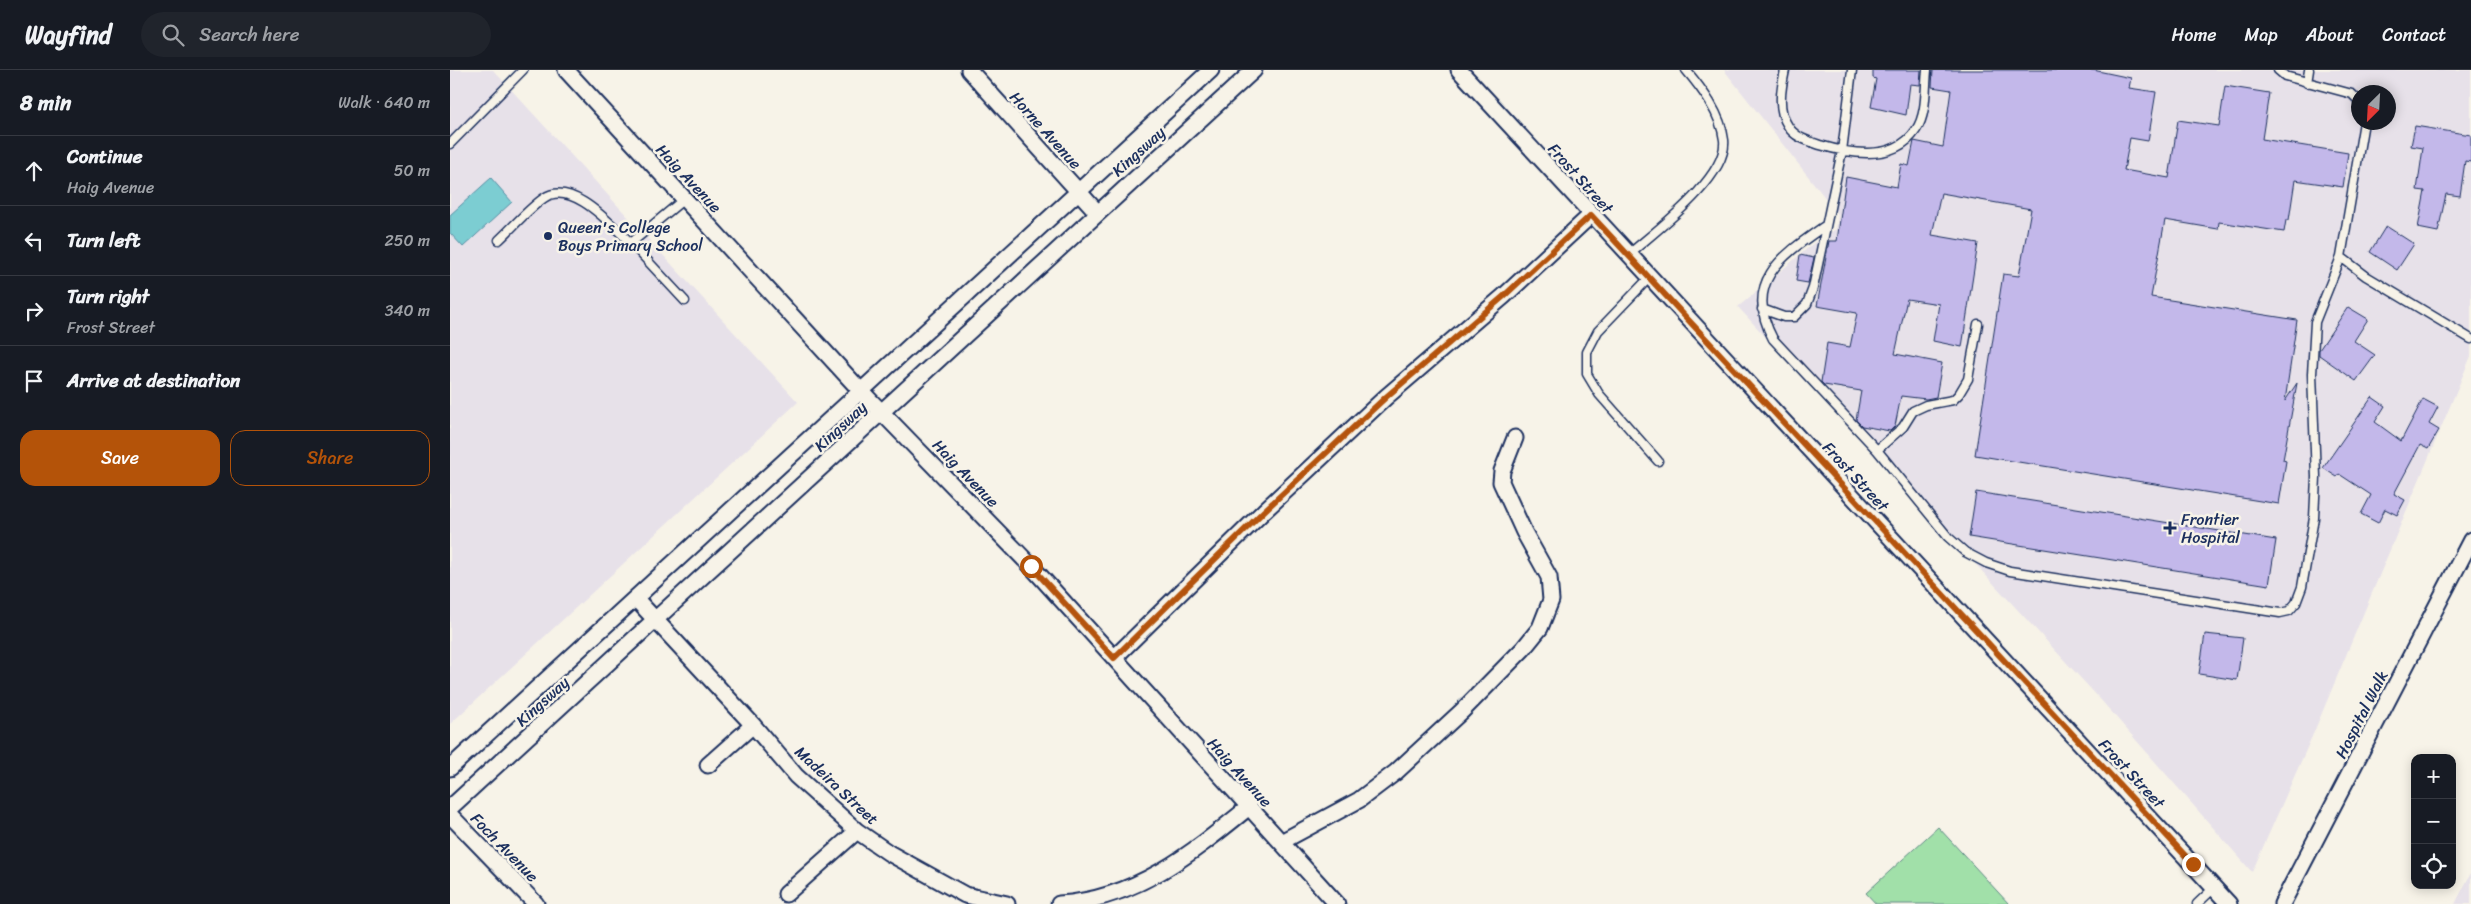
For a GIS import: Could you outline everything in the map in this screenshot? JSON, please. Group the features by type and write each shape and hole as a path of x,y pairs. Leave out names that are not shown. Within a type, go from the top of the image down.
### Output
{"street":[{"name":"Haig Avenue","path":"566,70 860,390 1031,566 1337,904"},
{"name":"Horne Avenue","path":"970,70 1097,212"},
{"name":"Kingsway","path":"450,768 1211,70"},
{"name":"Kingsway","path":"450,808 656,621 1097,212 1254,70"},
{"name":"Frost Street","path":"1458,70 2230,904"},
{"path":"1114,658 1264,511 1386,397 1504,296 1591,215"},
{"path":"1281,842 1358,800 1396,772 1462,711 1540,628 1551,600 1550,577 1516,517 1501,482 1502,472 1515,438"},
{"name":"Hospital Walk","path":"2282,904 2471,540"},
{"name":"Madeira Street","path":"636,599 753,725 796,776 857,831 963,900 1007,904"},
{"path":"708,765 753,725"},
{"path":"1059,904 1103,898 1140,883 1190,855 1249,807"},
{"name":"Foch Avenue","path":"450,815 536,904"},
{"path":"786,894 857,831"}],"lane":[{"path":"450,144 523,70"},
{"path":"1628,255 1695,195 1719,166 1724,141 1721,128 1708,100 1686,70"},
{"path":"1785,70 1781,90 1781,111 1793,133 1806,141 1842,151 1867,154 1890,149 1906,140 1916,130 1923,111 1927,70"},
{"path":"1762,309 1784,317 1794,317 1802,311 1813,288 1842,151 1852,70"},
{"path":"2278,70 2285,76 2351,94"},
{"path":"2307,83 2309,70"},
{"path":"1826,225 1779,261 1766,283 1762,309 1766,325 1773,339 1876,450 1948,537 1965,552 1986,563 2010,571 2261,611 2289,611 2296,603 2302,587 2314,518 2316,477 2312,374 2315,322 2340,256 2363,130"},
{"path":"499,240 545,197 562,195 577,197 631,243 685,301"},
{"path":"631,243 684,199"},
{"path":"2340,256 2366,276 2471,339"},
{"path":"1649,278 1598,332 1587,352 1587,374 1599,394 1658,461"},
{"path":"1876,450 1903,428 1913,411 1926,405 1953,400 1960,394 1968,379 1978,324"},
{"path":"2197,904 2215,887"}],"shaded area":[{"name":"Queen's College Boys Primary School","path":"450,70 493,70 798,402 450,724"},
{"name":"Frontier Hospital","path":"1724,70 2471,70 2471,356 2314,732 2252,872 2100,699 1738,307 1815,242 1836,229 1838,214"},
{"path":"2471,873 2471,904 2455,904"}],"green space":[{"path":"1938,827 2009,904 1876,904 1866,893"}],"water":[{"path":"491,178 512,202 463,247 450,233 450,215"}],"building":[{"path":"1873,70 1921,70 1920,85 1910,84 1906,115 1871,107 1876,79 1873,78"},
{"path":"1933,70 2093,70 2131,78 2129,88 2156,92 2148,141 2130,138 2124,170 2169,178 2178,120 2219,126 2225,86 2269,93 2262,139 2348,153 2343,187 2295,180 2289,220 2286,220 2284,232 2219,222 2218,229 2165,220 2151,297 2297,320 2285,401 2297,383 2283,460 2286,461 2279,504 1975,455 2003,274 2019,276 2031,209 1941,193 1932,235 1978,243 1962,347 1933,341 1939,304 1907,299 1895,354 1942,363 1936,397 1926,399 1901,396 1895,426 1890,431 1862,426 1856,420 1861,391 1824,385 1821,382 1827,343 1850,347 1857,313 1817,306 1829,241 1837,241 1846,177 1897,187 1901,164 1909,166 1914,141 1943,147 1951,90 1932,87"},
{"path":"2415,126 2471,135 2471,162 2465,161 2460,196 2446,194 2438,232 2418,228 2425,191 2417,190 2423,148 2411,146"},
{"path":"2386,226 2414,244 2397,270 2370,252"},
{"path":"1800,255 1814,258 1808,283 1796,281"},
{"path":"2348,307 2368,319 2354,341 2375,355 2356,381 2319,355 2319,350"},
{"path":"2372,397 2385,406 2375,422 2401,441 2423,399 2438,407 2429,424 2439,430 2428,449 2420,445 2394,494 2405,500 2397,515 2385,509 2378,523 2361,514 2371,495 2339,474 2337,477 2323,468"},
{"path":"1976,492 2276,540 2269,585 1969,537"},
{"path":"2205,634 2243,638 2237,680 2199,674"}],"place":[{"name":"Queen's College Boys Primary School","path":"548,236"},
{"name":"Frontier Hospital","path":"2170,528"}],"route":[{"path":"1031,566 1114,658 1264,511 1386,397 1504,296 1591,215 2193,864"}]}
